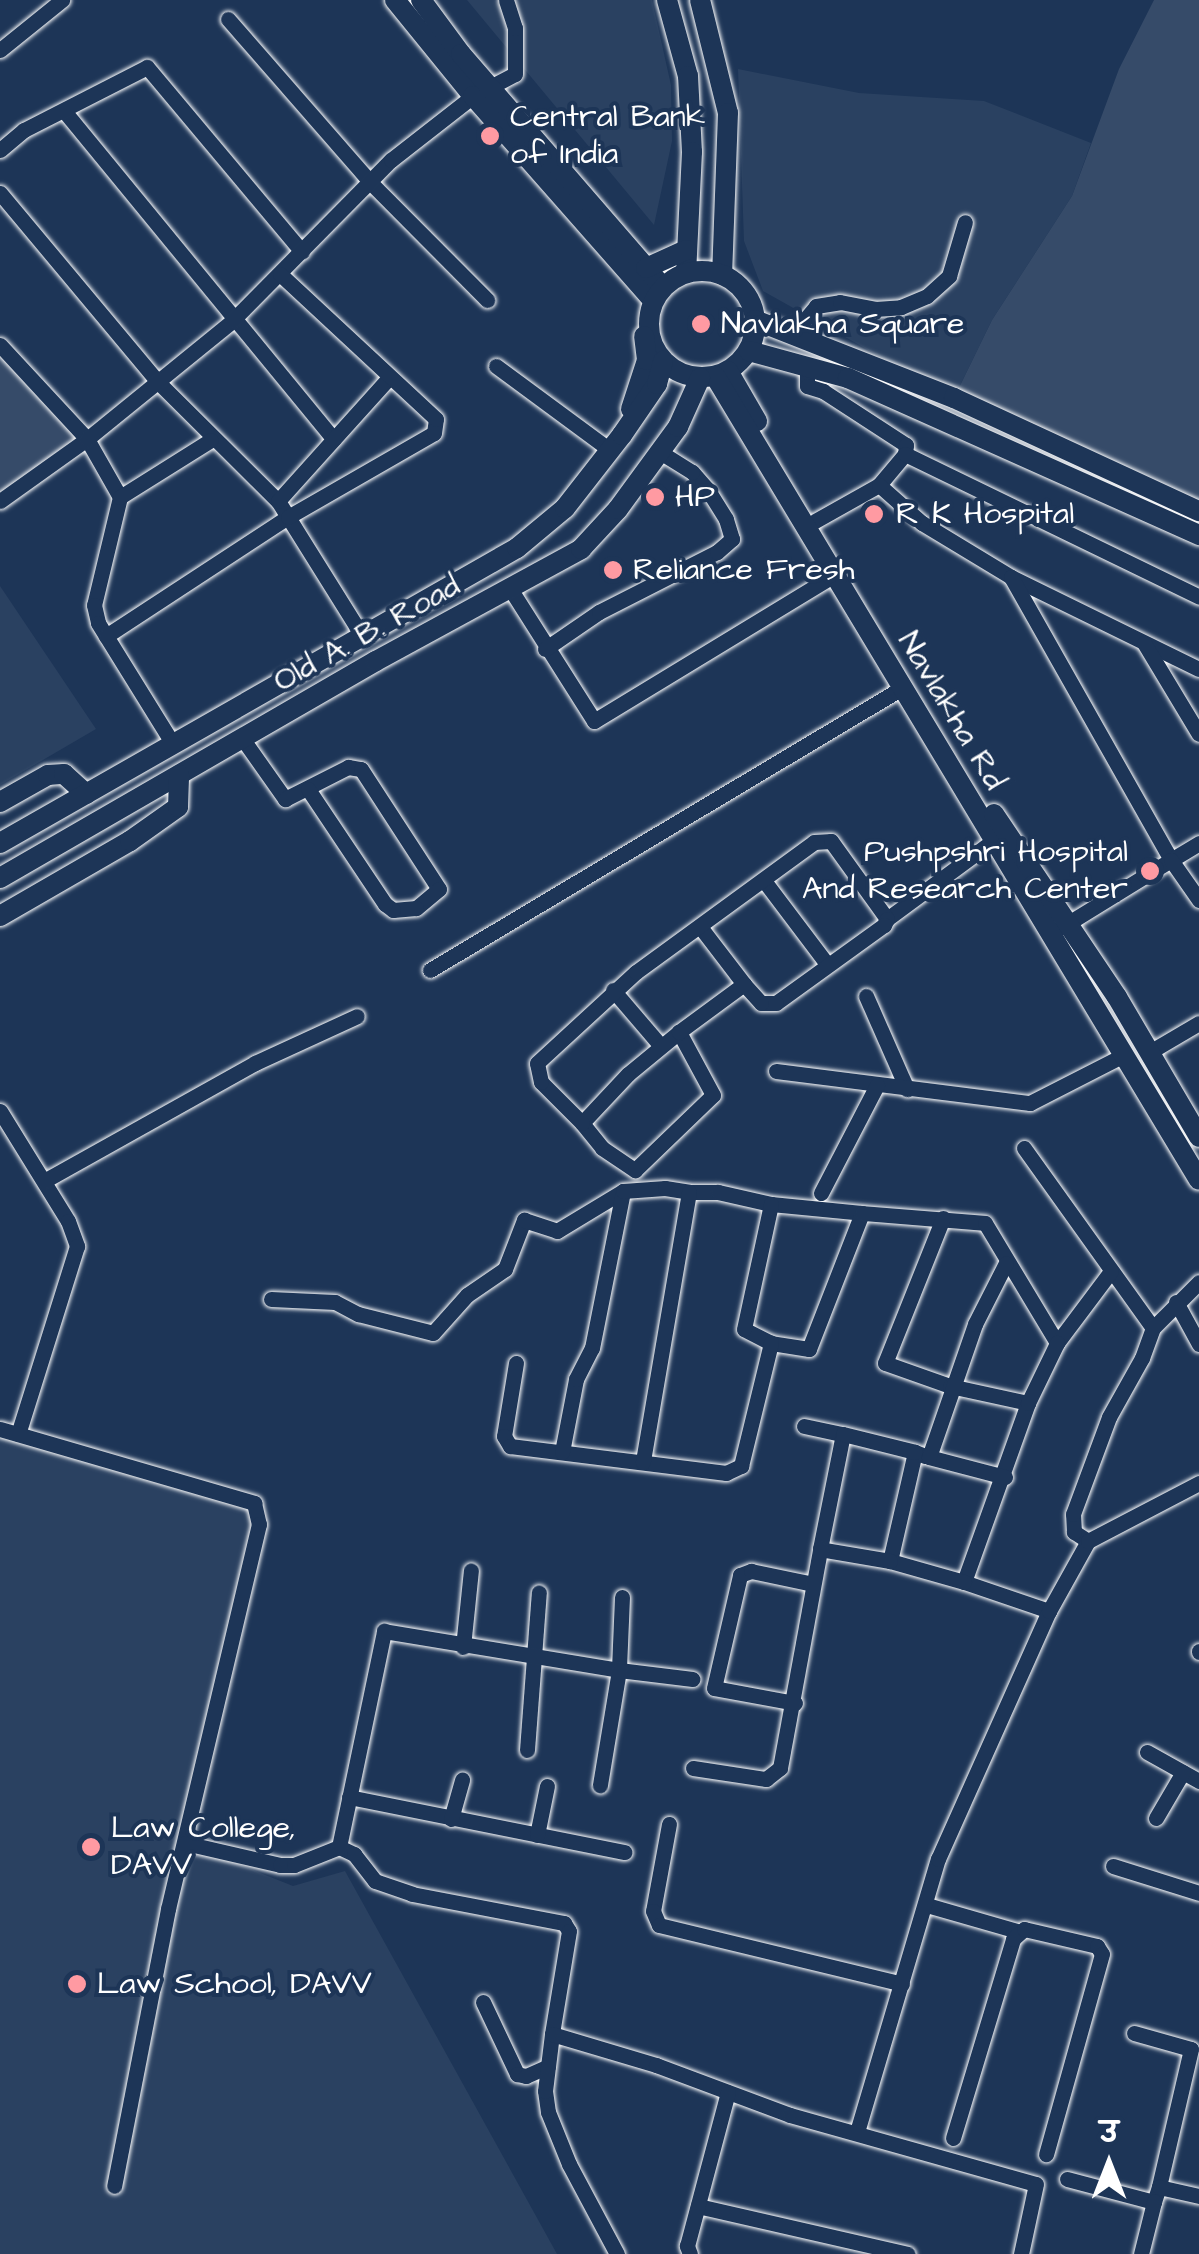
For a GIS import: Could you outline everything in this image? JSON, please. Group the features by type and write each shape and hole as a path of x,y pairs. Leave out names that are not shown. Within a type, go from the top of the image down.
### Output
{"main road":[{"path":"395,0 646,268 658,294 649,332 663,361 673,370 716,383 815,521 1057,930 1117,997 1198,1132"},
{"path":"421,0 481,90 611,252 640,296 647,360 616,442"},
{"path":"667,0 688,76 692,152 686,273"},
{"path":"700,0 728,113 722,275"},
{"path":"724,217 755,320 749,351 848,378 1199,535"},
{"path":"646,268 686,250"},
{"path":"611,252 658,294"},
{"path":"658,294 686,273 705,270 722,275 745,293"},
{"path":"755,320 954,398 1199,511"},
{"name":"Old A. B. Road","path":"0,878 581,549 678,427 749,351"},
{"path":"716,383 770,356"},
{"name":"Old A. B. Road","path":"0,843 518,548 565,508 657,384 663,361"},
{"name":"Navlakha Rd","path":"716,383 994,840 1057,930 1122,1056 1199,1180"},
{"path":"0,802 48,775 64,774 86,794"},
{"path":"0,916 130,841 178,807 179,775"}],"street":[{"path":"0,50 62,0"},
{"path":"0,501 87,439 232,321 391,160 481,90 516,74 515,28 506,0"},
{"path":"228,19 371,183 488,300"},
{"path":"0,150 24,130 147,67 302,252"},
{"path":"65,112 232,321 334,439"},
{"path":"0,192 158,382 211,440 278,501 363,638"},
{"path":"792,335 816,306 840,302 874,309 901,307 927,296 949,276 965,222"},
{"path":"106,636 288,517 434,433 436,419 388,379 280,274"},
{"path":"0,345 87,439 120,498"},
{"path":"496,366 616,442"},
{"path":"807,367 807,386 906,445 905,454 878,485 815,521"},
{"path":"278,501 388,379"},
{"path":"174,744 98,622 94,588 120,498 211,440"},
{"path":"545,649 599,612 717,552 732,540 726,519 707,489 692,472 660,452"},
{"path":"905,454 1199,597"},
{"path":"878,485 922,523 1011,577 1199,669"},
{"path":"511,590 589,718 598,720 834,575"},
{"path":"1011,577 1171,860 1199,900"},
{"path":"1144,642 1199,734"},
{"path":"430,970 902,688"},
{"path":"242,738 279,795 288,800 348,767 361,769 439,889 416,908 393,910 385,904 308,790"},
{"path":"680,1032 713,1095 642,1166 627,1168 602,1148 541,1082 538,1063 612,990 814,842 830,840 887,918"},
{"path":"701,928 744,984 769,1006 872,935 887,918 994,840"},
{"path":"1057,930 1199,844"},
{"path":"764,882 827,964"},
{"path":"582,1123 660,1046 744,984"},
{"path":"612,990 660,1046"},
{"path":"866,996 907,1089"},
{"path":"44,1181 255,1063 357,1016"},
{"path":"1148,1053 1199,1024"},
{"path":"776,1071 1030,1103 1122,1056"},
{"path":"821,1193 878,1085"},
{"path":"0,1111 68,1221 77,1246 18,1434"},
{"path":"1024,1148 1153,1328"},
{"path":"271,1299 334,1302 358,1314 433,1334 467,1296 505,1269 524,1220 556,1231 623,1191 646,1186 718,1192 771,1204 984,1223 1057,1343"},
{"path":"562,1452 576,1379 592,1348 623,1191"},
{"path":"643,1462 689,1192"},
{"path":"771,1204 744,1329 771,1343 808,1349 862,1213"},
{"path":"943,1218 885,1363 950,1386 1028,1402"},
{"path":"890,1561 922,1454 974,1324 1006,1263"},
{"path":"964,1582 1005,1477 1028,1402 1057,1343 1111,1271"},
{"path":"1088,1541 1074,1532 1074,1514 1109,1417 1142,1358 1153,1328 1199,1282"},
{"path":"1176,1302 1199,1344"},
{"path":"516,1363 506,1443 736,1472 742,1466 771,1343"},
{"path":"804,1426 1005,1477"},
{"path":"0,1429 254,1504 259,1524 185,1843 114,2186"},
{"path":"693,1768 766,1778 776,1774 795,1703 813,1584 843,1434"},
{"path":"858,2132 938,1859 1048,1610 1088,1541 1199,1483"},
{"path":"820,1549 890,1561 1048,1610"},
{"path":"463,1647 471,1570"},
{"path":"795,1703 714,1688 740,1575 751,1572 813,1584"},
{"path":"527,1750 539,1592"},
{"path":"600,1785 620,1670 622,1598"},
{"path":"339,1847 384,1630 534,1659 692,1680"},
{"path":"1147,1752 1199,1781"},
{"path":"1156,1818 1183,1772"},
{"path":"451,1819 462,1780"},
{"path":"536,1835 547,1786"},
{"path":"349,1797 624,1852"},
{"path":"669,1824 653,1911 659,1925 902,1984"},
{"path":"185,1843 280,1866 294,1865 339,1847 354,1854 375,1881 412,1894 569,1928 548,2066 548,2112 569,2164 617,2254"},
{"path":"1113,1866 1199,1893"},
{"path":"927,1906 1017,1932 1097,1946 1102,1954 1046,2154"},
{"path":"953,2138 1017,1932"},
{"path":"483,2002 516,2074 526,2076 548,2066"},
{"path":"1134,2033 1195,2050 1141,2254"},
{"path":"552,2034 728,2092 1036,2184 1021,2254"},
{"path":"690,2254 688,2246 728,2092"},
{"path":"1067,2179 1157,2194 1199,2196"},
{"path":"698,2206 908,2254"}],"shaded area":[{"path":"467,0 652,0 671,85 672,141 654,225"},
{"path":"1154,0 1199,0 1199,511 954,398 992,320 1072,196 1119,69"},
{"path":"738,69 859,93 984,101 1091,143 1072,196 992,320 954,398 763,291 744,241"},
{"path":"0,345 87,439 0,495"},
{"path":"0,586 96,729 0,785"},
{"path":"0,1429 254,1503 259,1524 185,1843 293,1886 345,1871 557,2254 0,2254"}],"place":[{"name":"Central Bank of India","path":"490,136"},
{"name":"Navlakha Square","path":"701,324"},
{"name":"HP","path":"655,497"},
{"name":"R K Hospital","path":"874,514"},
{"name":"Reliance Fresh","path":"613,570"},
{"name":"Pushpshri Hospital And Research Center","path":"1150,871"},
{"name":"Law College, DAVV","path":"91,1847"},
{"name":"Law School, DAVV","path":"77,1984"}]}
